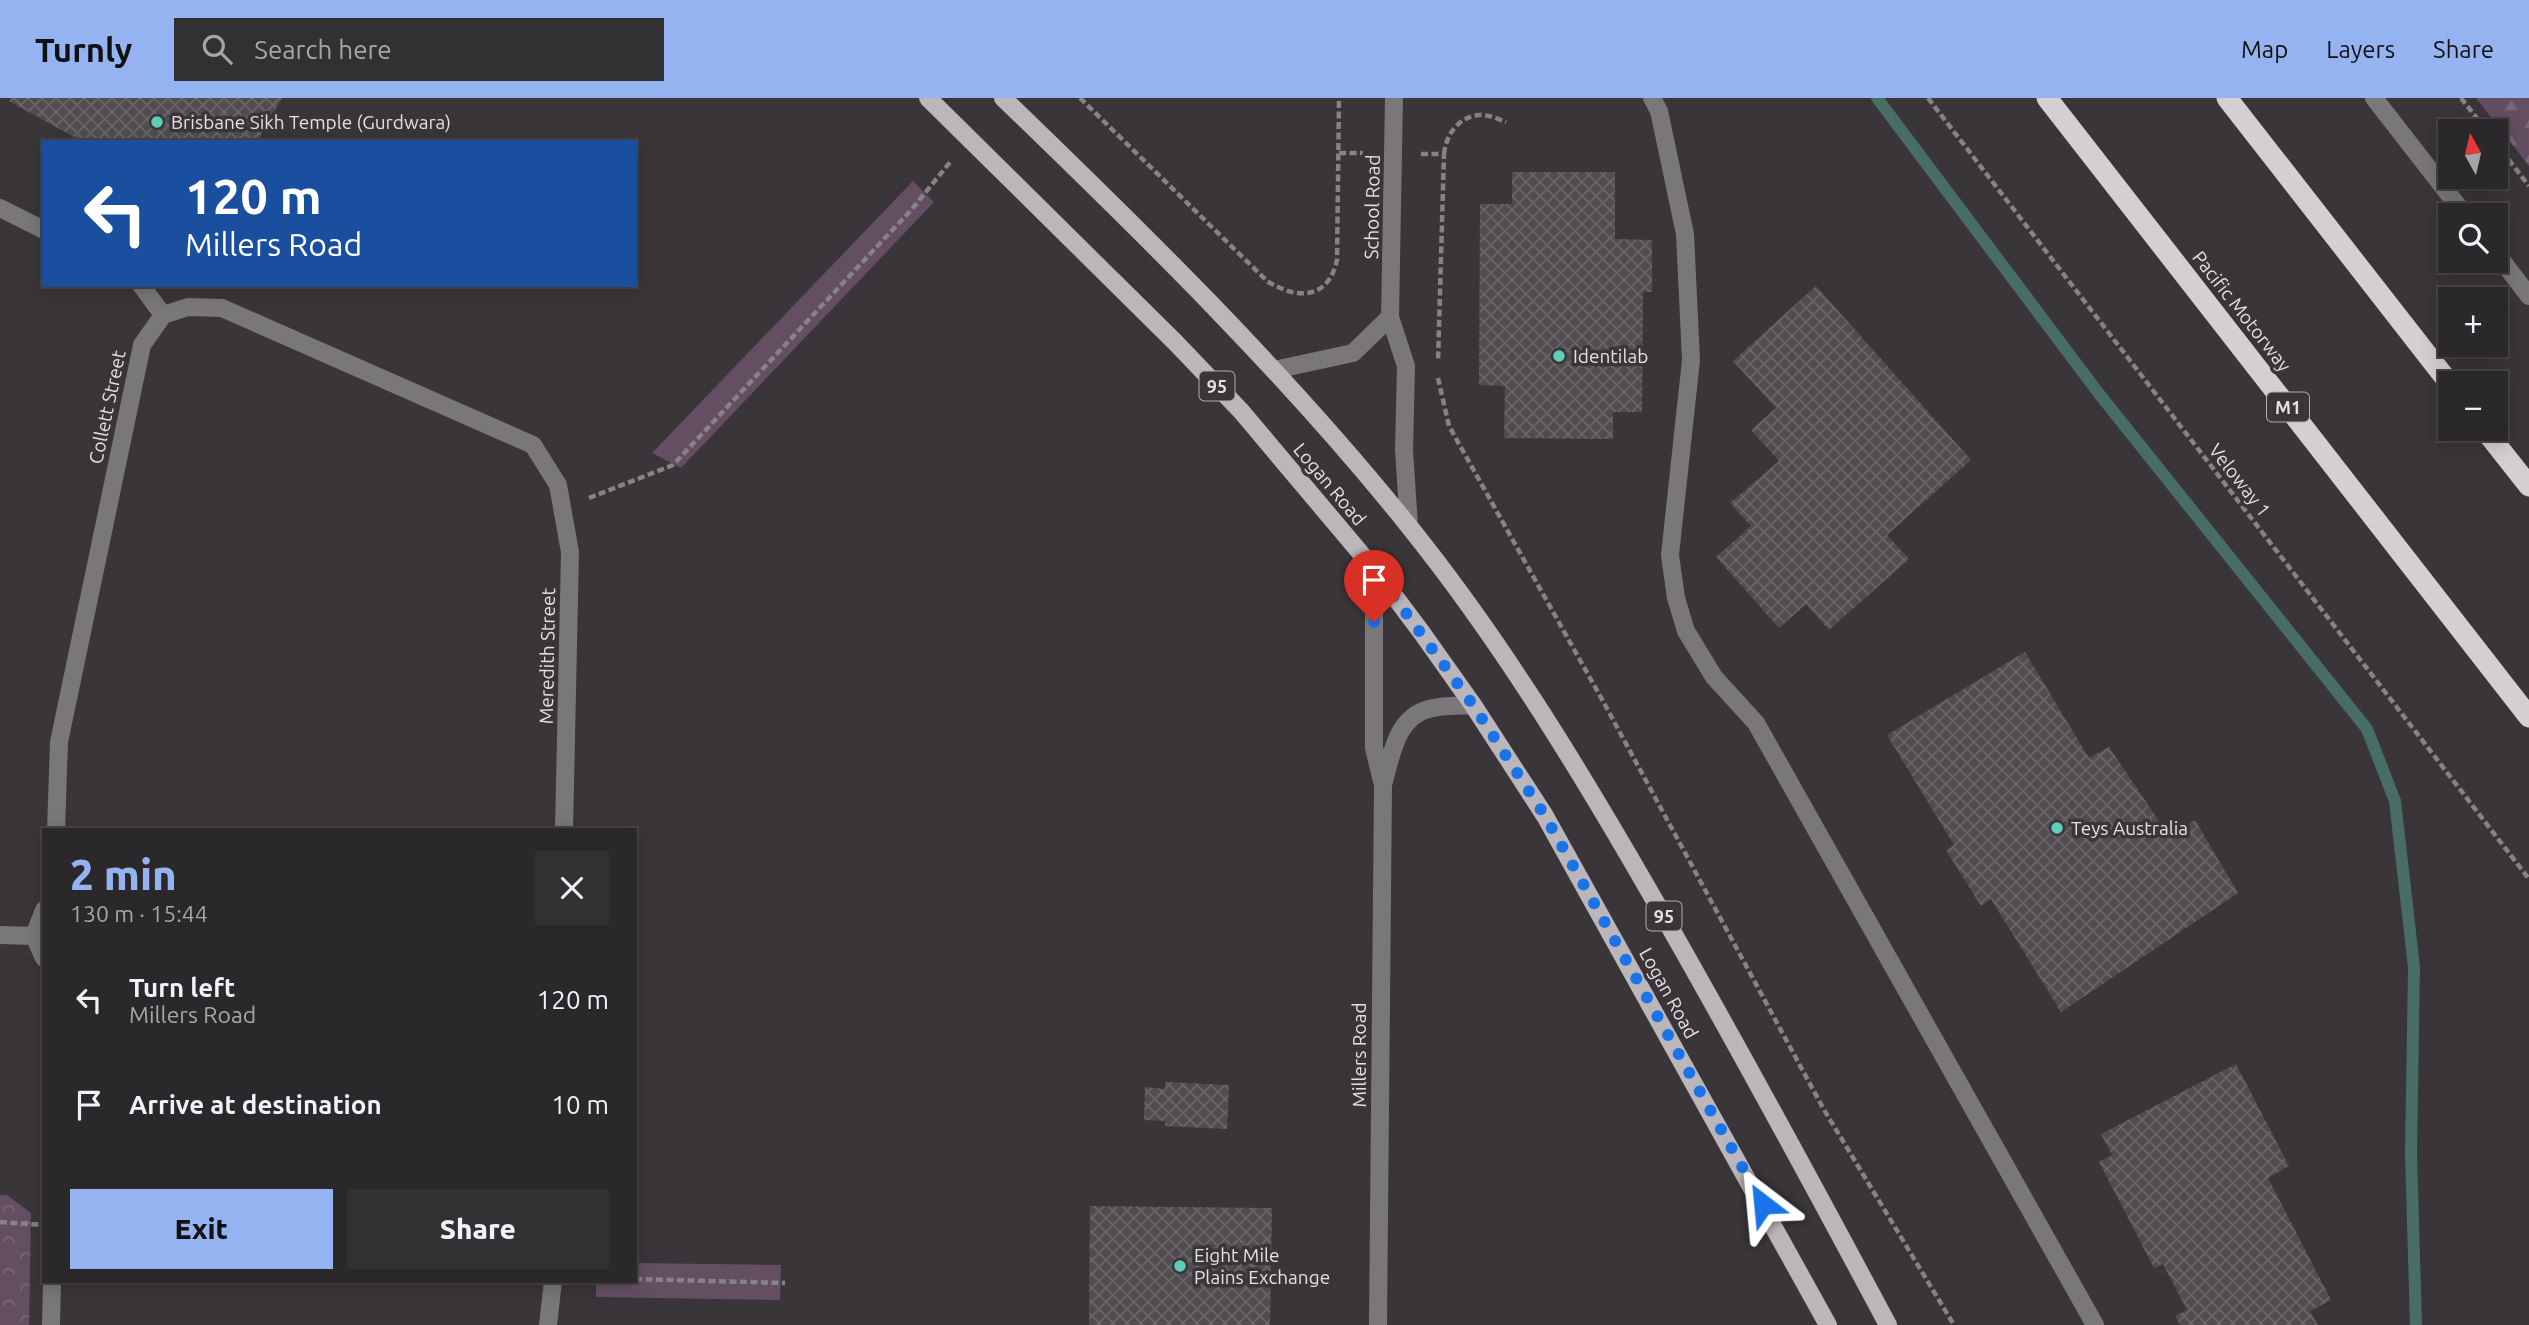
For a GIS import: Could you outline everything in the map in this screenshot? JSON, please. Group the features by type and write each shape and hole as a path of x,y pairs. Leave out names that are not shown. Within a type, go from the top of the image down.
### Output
{"highway":[{"name":"Pacific Motorway","path":"2047,98 2529,717"},
{"path":"2227,98 2440,371"},
{"path":"2493,441 2529,486"}],"main road":[{"name":"Logan Road","path":"928,98 1175,342 1231,401 1374,569 1473,705 1545,816 1828,1325"},
{"name":"Logan Road","path":"1003,98 1175,267 1274,370 1409,526 1472,611 1594,796 1775,1115 1888,1325"}],"street":[{"name":"School Road","path":"1394,98 1390,317 1406,366 1404,450 1409,526"},
{"path":"1652,98 1659,111 1685,234 1691,360 1670,555 1676,598 1686,631 1714,677 1756,723 2095,1325"},
{"path":"2374,98 2456,203"},
{"path":"0,208 42,229"},
{"path":"2508,269 2529,296"},
{"path":"142,287 163,316"},
{"name":"Meredith Street","path":"163,316 188,307 222,308 533,445 558,485 570,552 564,828"},
{"name":"Collett Street","path":"56,828 59,742 75,658 142,345 163,316"},
{"path":"1274,370 1353,353 1390,317"},
{"name":"Millers Road","path":"1374,569 1374,748 1382,785 1378,1325"},
{"name":"Millers Road","path":"1382,785 1404,724 1416,714 1428,709 1473,705"},
{"path":"42,915 34,936 42,954"},
{"path":"0,935 34,936"},
{"path":"51,1325 52,1283"},
{"path":"548,1325 553,1283"}],"path":[{"path":"1080,98 1267,281 1283,292 1302,294 1317,291 1326,284 1334,272 1337,260 1339,98"},
{"name":"Veloway 1","path":"1928,98 2529,879"},
{"path":"2461,98 2478,119"},
{"path":"1506,122 1480,115 1467,118 1448,135 1444,154 1437,376 1449,426 1604,702 1823,1108 1954,1325"},
{"path":"562,509 673,464 912,209 969,137"},
{"path":"1339,153 1355,153"},
{"path":"1429,154 1444,154"},
{"path":"2508,159 2529,186"},
{"path":"0,1222 42,1225"},
{"path":"637,1279 785,1283"}],"green space":[{"path":"2476,98 2529,98 2529,166 2508,139 2508,119 2492,119"},
{"path":"913,181 934,202 681,468 652,453"},
{"path":"0,1195 7,1195 31,1213 29,1325 0,1325"},
{"path":"637,1263 781,1265 780,1300 596,1297 596,1283 637,1283"}],"building":[{"name":"Brisbane Sikh Temple (Gurdwara)","path":"11,98 282,98 258,140 79,140 9,101"},
{"path":"1512,172 1615,172 1615,239 1652,240 1652,292 1643,292 1642,412 1613,412 1613,439 1504,438 1505,386 1479,385 1480,204 1512,204"},
{"path":"1816,286 1971,460 1887,535 1909,559 1829,630 1806,604 1779,628 1716,557 1751,526 1730,503 1779,461 1751,430 1776,408 1733,361"},
{"path":"2025,652 2089,758 2109,747 2169,836 2195,820 2238,893 2061,1012 1991,899 1981,906 1946,850 1954,845 1887,735"},
{"path":"2236,1064 2289,1166 2268,1178 2331,1300 2310,1311 2318,1325 2180,1325 2175,1316 2187,1310 2163,1264 2154,1268 2099,1162 2112,1155 2101,1134"},
{"path":"1165,1082 1229,1085 1227,1129 1165,1126 1165,1121 1144,1120 1145,1087 1165,1089"},
{"name":"Eight Mile Plains Exchange","path":"1090,1206 1272,1208 1270,1325 1089,1325"}],"waterway":[{"path":"1877,98 2100,395 2367,729 2395,801 2414,967 2411,1153 2416,1325"}],"place":[{"name":"Brisbane Sikh Temple (Gurdwara)","path":"157,122"},
{"name":"Identilab","path":"1559,356"},
{"name":"Teys Australia","path":"2057,828"},
{"name":"Eight Mile Plains Exchange","path":"1180,1266"}],"route":[{"path":"1374,622 1374,569 1473,705 1545,816 1763,1204"}]}
